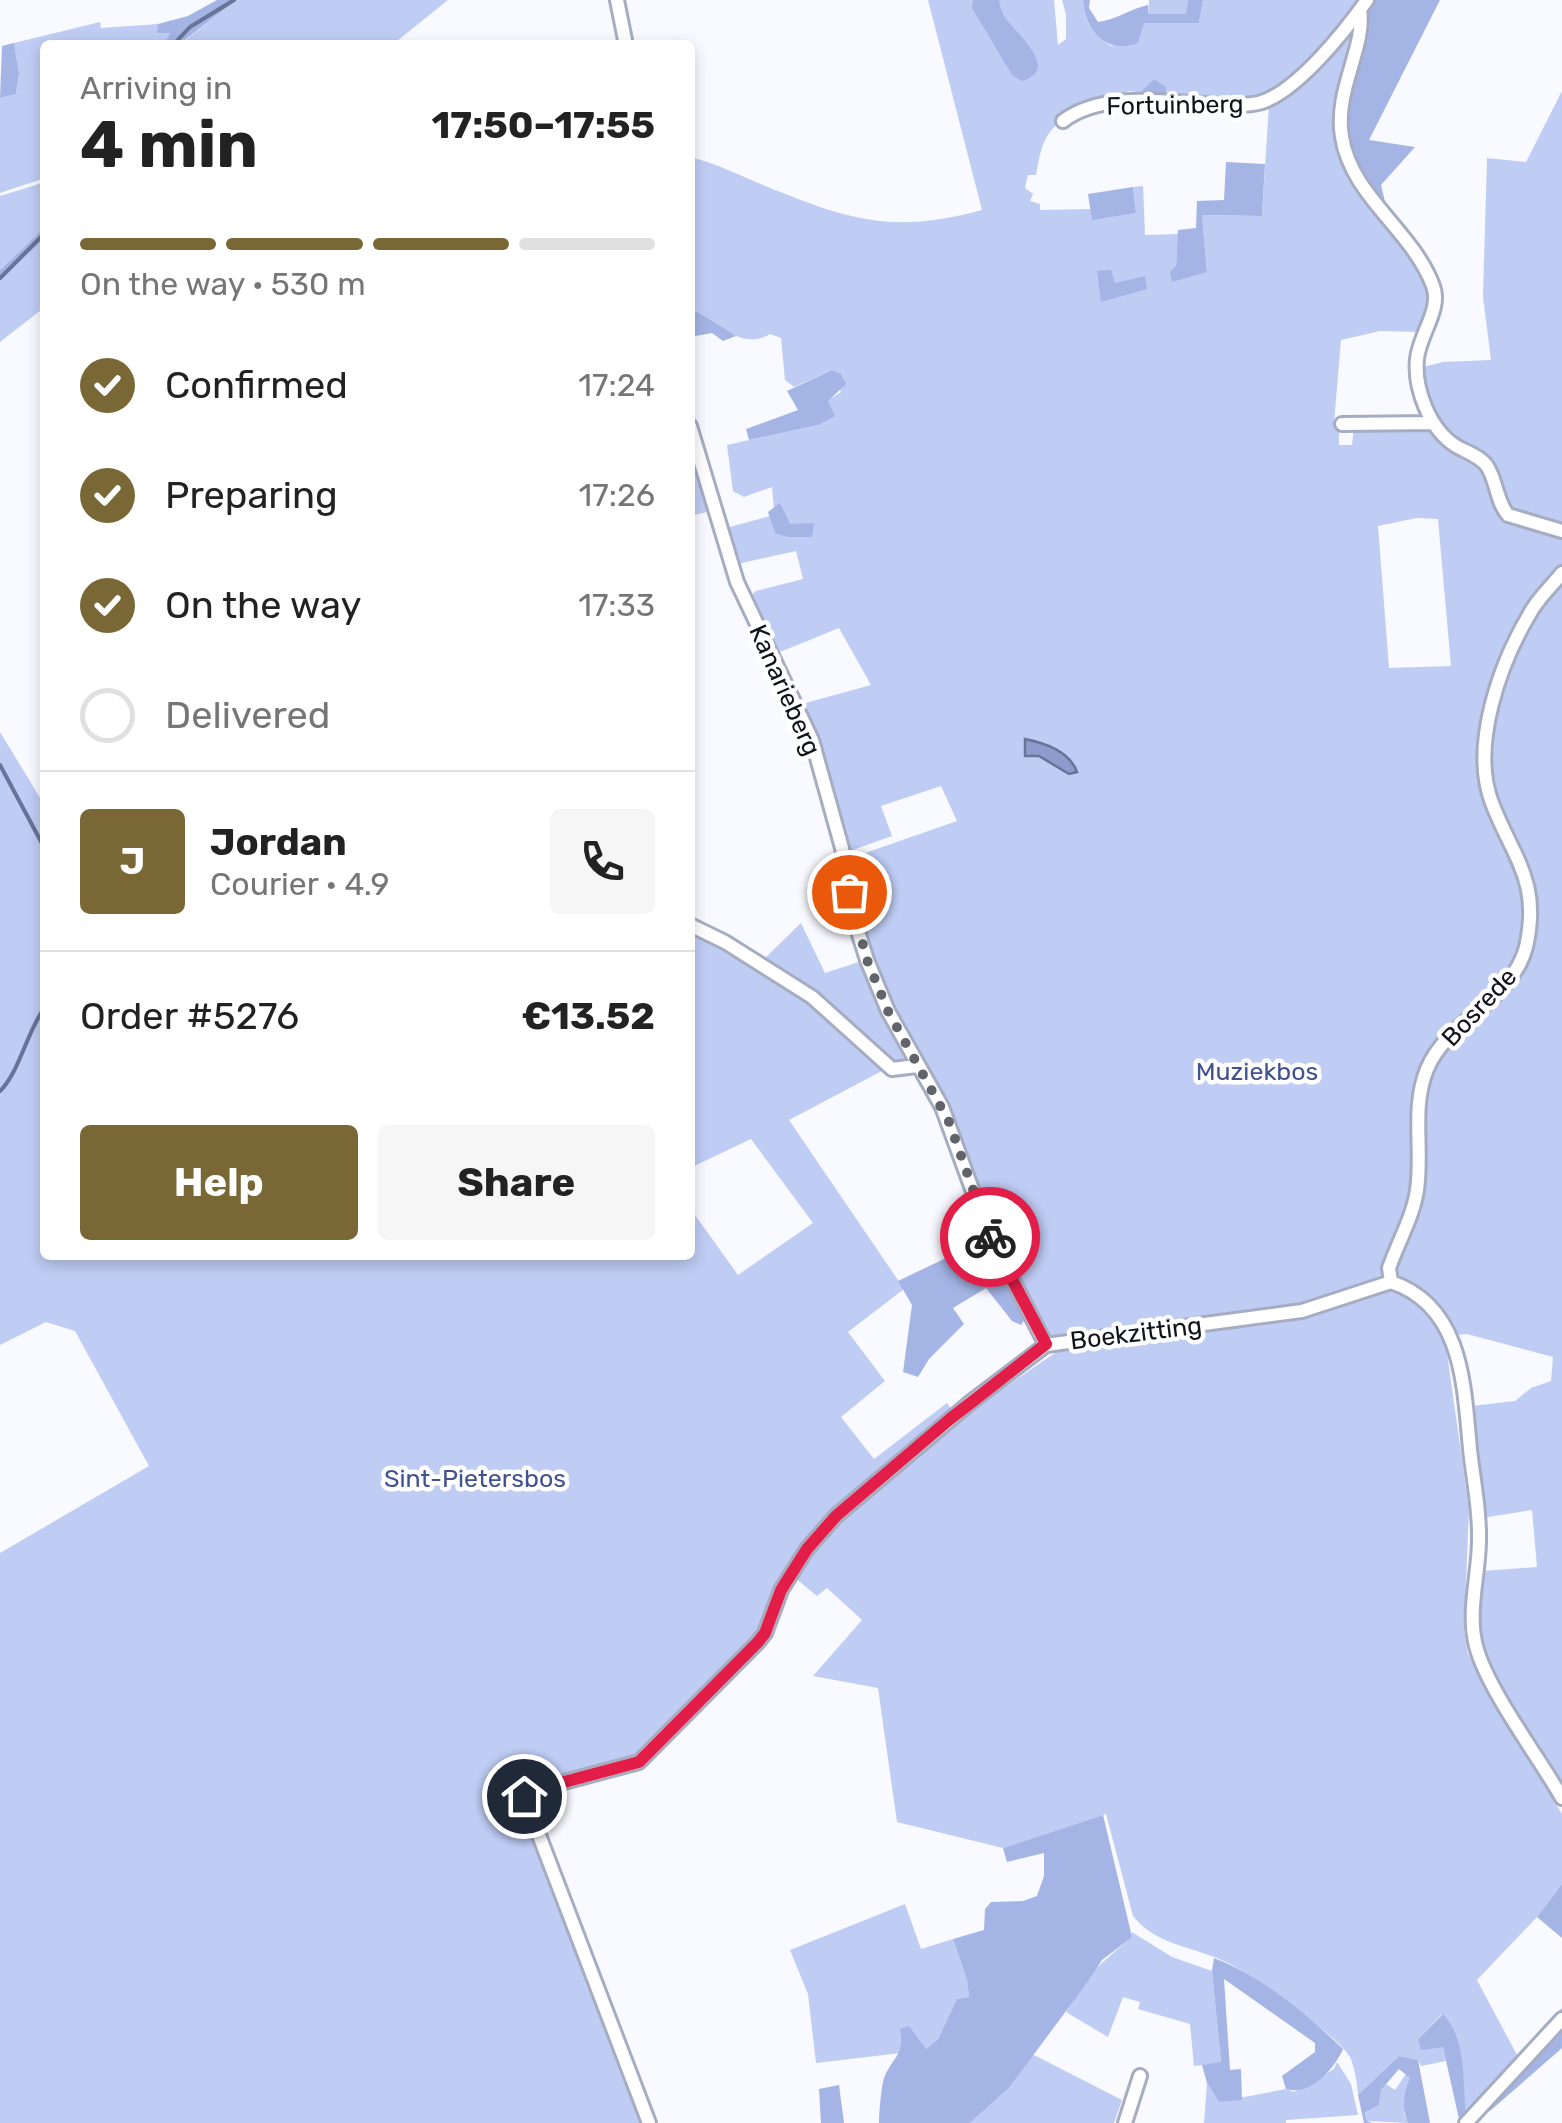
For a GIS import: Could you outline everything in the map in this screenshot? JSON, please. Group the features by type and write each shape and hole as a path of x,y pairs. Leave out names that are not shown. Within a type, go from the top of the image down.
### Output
{"street":[{"path":"617,0 625,40"},
{"path":"1363,5 1362,23 1342,96 1342,136 1354,170 1408,241 1433,286 1435,304 1416,363 1432,423 1445,438 1484,462 1508,515 1562,532"},
{"name":"Fortuinberg","path":"1063,122 1088,109 1112,104 1263,102 1307,68 1363,5"},
{"path":"1342,424 1432,423"},
{"name":"Kanarieberg","path":"695,443 736,582 812,740 867,960 888,1011 942,1107 994,1246 1046,1344"},
{"name":"Bosrede","path":"1391,1282 1389,1268 1418,1187 1418,1112 1427,1070 1450,1036 1507,984 1526,946 1528,891 1517,852 1489,795 1486,758 1498,679 1528,616 1562,573"},
{"path":"695,927 725,942 812,998 892,1069 917,1066"},
{"path":"1391,1282 1403,1286 1432,1310 1457,1348 1478,1517 1474,1625 1477,1650 1562,1798"},
{"name":"Boekzitting","path":"650,2123 524,1796 639,1762 758,1642 781,1590 807,1549 836,1516 958,1412 1046,1344 1302,1312 1391,1282"},
{"path":"1466,2123 1562,2019"},
{"path":"1125,2123 1140,2076"}],"green space":[{"path":"237,0 448,0 398,40 185,40"},
{"path":"928,0 1054,0 1058,45 1066,39 1062,0 1083,0 1091,28 1112,46 1144,23 1199,23 1203,0 1364,0 1322,50 1356,15 1337,130 1413,252 1432,297 1420,332 1380,331 1341,340 1334,423 1339,424 1339,445 1352,445 1354,427 1430,426 1457,445 1436,422 1419,368 1443,362 1491,360 1483,297 1487,158 1526,162 1562,91 1562,1784 1489,1667 1478,1635 1482,1571 1537,1567 1532,1510 1482,1518 1471,1406 1515,1401 1531,1388 1551,1381 1553,1357 1467,1334 1458,1335 1447,1353 1469,1510 1464,1631 1468,1654 1562,1814 1562,1884 1537,1917 1477,1980 1517,2055 1466,2112 1462,2082 1442,2014 1418,2039 1443,2047 1446,2061 1421,2066 1418,2060 1399,2056 1358,2095 1350,2057 1312,2021 1240,1970 1153,1934 1133,1916 1106,1814 1003,1848 897,1822 878,1688 813,1676 862,1620 827,1588 817,1596 794,1577 781,1595 772,1594 754,1641 640,1757 518,1790 508,1800 509,1805 521,1802 645,2123 0,2123 0,1553 149,1466 75,1331 46,1322 0,1345 0,732 40,798 40,1260 695,1260 695,1215 738,1275 813,1223 751,1139 695,1166 695,934 793,991 823,1013 882,1071 789,1120 904,1289 848,1332 885,1381 841,1417 874,1459 947,1403 958,1419 1055,1353 993,1231 856,923 848,859 957,821 941,786 881,806 892,836 847,852 811,722 802,704 871,685 839,628 775,654 750,596 803,579 796,551 733,565 722,529 770,516 775,533 811,529 813,524 790,525 780,504 774,509 772,487 744,497 733,491 727,445 818,425 827,401 841,392 832,370 794,387 785,380 781,338 770,334 759,339 739,337 695,310 695,159 819,207 869,220 950,217 982,210","holes":["1319,53 1269,104 1262,216 1202,215 1207,272 1176,266 1178,234 1145,235 1143,186 1133,187 1136,213 1092,219 1091,209 1040,210 1040,204 1030,201 1033,194 1025,188 1028,175 1036,175 1043,146 1060,122 1061,114 1129,91 1244,103 1278,90","1417,518 1438,519 1451,666 1389,668 1378,526","1025,739 1063,754 1062,768 1038,756"]},
{"path":"1149,0 1188,0 1187,14 1148,14"},
{"path":"100,22 101,28 158,24 158,33 170,33 166,40 40,40 40,180 0,193 0,98 16,94 19,73 14,43"},
{"path":"40,184 40,232 0,270 0,196"},
{"path":"40,243 40,311 0,342 0,281"},
{"path":"695,463 707,512 695,515"},
{"path":"801,923 825,973 862,961 904,1057 902,1062 893,1066 763,960"},
{"path":"905,1904 921,1949 953,1939 969,1997 957,1999 938,2039 926,2049 902,2036 901,2053 816,2063 808,1994 790,1950"},
{"path":"1132,1932 1172,1957 1212,1971 1221,2063 1194,2066 1190,2024 1138,2009 1140,2002 1123,1997 1108,2037 1066,2012 1092,1972"},
{"path":"1032,2054 1122,2100 1114,2123 970,2123 1008,2089"},
{"path":"1337,2062 1351,2084 1358,2115 1286,2123 1204,2123 1207,2083 1219,2102 1286,2089 1294,2092 1334,2069"},
{"path":"1406,2074 1411,2078 1404,2114 1408,2123 1367,2121 1365,2111 1379,2105 1381,2090 1386,2084 1395,2090"}],"shaded area":[{"path":"217,0 237,0 185,40 166,40 170,33 157,33 158,24 188,16"},
{"path":"973,0 999,0 1004,16 1037,60 1033,76 1021,81 1012,75 972,8"},
{"path":"1083,0 1090,0 1089,8 1098,22 1148,5 1148,14 1186,14 1188,0 1203,0 1199,23 1144,23 1138,43 1116,46 1093,30"},
{"path":"1367,0 1440,0 1369,140 1415,147 1381,185 1387,210 1359,175 1344,144 1356,15"},
{"path":"14,43 19,73 16,94 0,98 2,46"},
{"path":"1154,79 1166,87 1165,100 1077,111 1073,104 1109,93 1140,93"},
{"path":"1226,162 1265,164 1262,216 1202,215 1207,272 1172,282 1170,272 1176,266 1178,230 1196,228 1197,201 1224,200"},
{"path":"1133,187 1136,213 1092,220 1088,194"},
{"path":"40,232 40,243 0,281 0,270"},
{"path":"1111,270 1115,283 1145,276 1147,289 1101,302 1097,271"},
{"path":"695,310 736,336 723,341 712,333 695,336"},
{"path":"832,370 841,374 846,384 828,401 835,416 818,425 749,440 746,429 798,410 787,391"},
{"path":"780,503 790,524 814,523 812,537 775,533 768,512"},
{"path":"1025,739 1063,754 1077,772 1069,774 1039,756 1025,756"},
{"path":"988,1255 997,1261 1025,1319 1021,1325 1012,1321 986,1288 953,1308 964,1324 929,1359 918,1377 903,1372 912,1305 898,1281 946,1258"},
{"path":"1103,1815 1132,1937 1102,1960 1008,2089 970,2123 879,2123 883,2082 901,2046 900,2029 909,2026 926,2049 938,2039 957,1999 969,1997 953,1939 984,1930 985,1909 991,1902 1023,1901 1037,1896 1044,1876 1044,1853 1007,1862 1003,1848"},
{"path":"1562,1884 1562,1938 1537,1917"},
{"path":"1214,1958 1283,1997 1343,2049 1320,2079 1304,2089 1286,2089 1282,2076 1315,2052 1315,2043 1224,1979 1230,2070 1241,2069 1242,2100 1219,2102 1202,2065 1221,2062"},
{"path":"1562,2008 1562,2048 1490,2111 1476,2099"},
{"path":"1443,2014 1456,2036 1462,2060 1466,2112 1459,2119 1443,2047 1421,2050 1418,2039"},
{"path":"1399,2056 1418,2060 1430,2123 1408,2123 1404,2100 1410,2078 1399,2069 1381,2090 1379,2105 1365,2112 1367,2121 1372,2123 1364,2123 1358,2095"},
{"path":"839,2085 844,2123 821,2123 819,2089"}],"waterway":[{"path":"178,40 190,27 234,0"},
{"path":"0,278 40,238"},
{"path":"0,765 40,840"},
{"path":"0,1091 13,1074 40,1016"}],"way so far":[{"path":"849,892 867,960 888,1011 949,1122 990,1237"}],"route":[{"path":"524,1796 639,1762 758,1642 781,1590 807,1549 836,1516 1046,1344 990,1237"}],"park label":[{"name":"Muziekbos","path":"1257,1071"},
{"name":"Sint-Pietersbos","path":"475,1478"}]}
